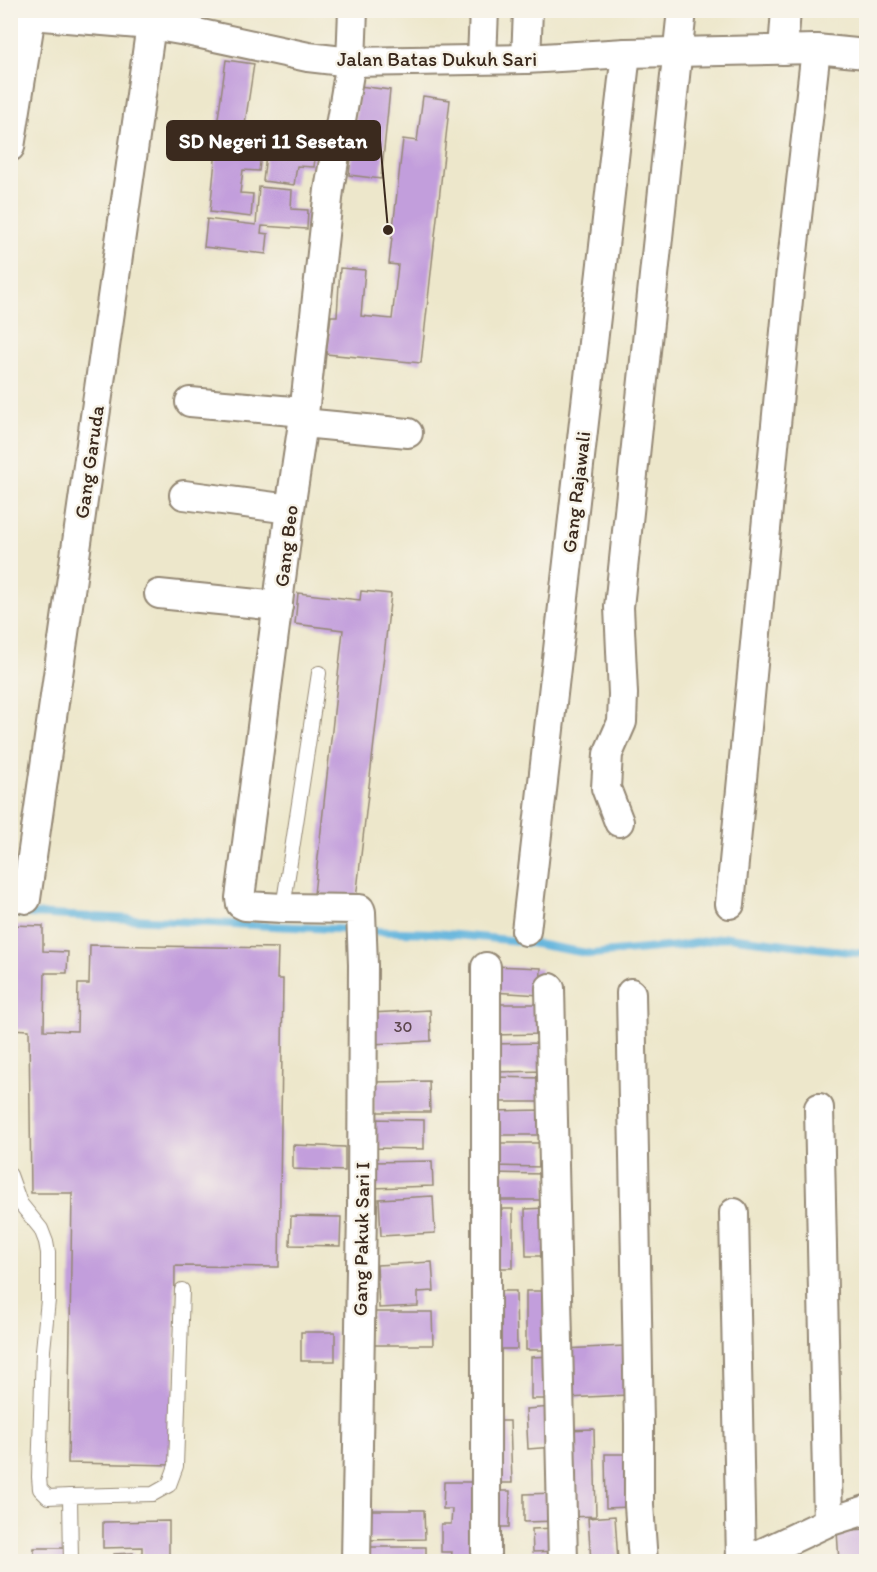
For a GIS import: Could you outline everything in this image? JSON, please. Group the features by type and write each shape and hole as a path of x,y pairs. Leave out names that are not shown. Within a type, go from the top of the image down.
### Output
{"street":[{"name":"Gang Beo","path":"353,10 351,62 329,190 303,417 240,898 241,904 245,906 360,909 362,916"},
{"path":"482,59 484,10"},
{"path":"526,59 528,10"},
{"path":"619,822 606,788 608,754 622,722 619,607 682,10"},
{"path":"783,50 786,10"},
{"name":"Jalan Batas Dukuh Sari","path":"21,13 151,25 308,57 351,62 526,59 626,53 816,49 867,54"},
{"path":"10,147 21,13"},
{"name":"Gang Garuda","path":"26,899 151,25"},
{"path":"730,904 790,279 816,49"},
{"name":"Gang Rajawali","path":"526,931 626,53"},
{"path":"190,402 408,433"},
{"path":"184,495 290,509"},
{"path":"159,594 278,606"},
{"name":"Gang Pakuk Sari I","path":"356,1562 362,1210 362,916"},
{"path":"486,967 486,1562"},
{"path":"550,988 563,1562"},
{"path":"631,993 639,1505 643,1562"},
{"path":"819,1108 828,1522"},
{"path":"734,1213 742,1562 828,1522 867,1510"}],"lane":[{"path":"283,908 319,673"},
{"path":"10,1175 20,1203 41,1229 48,1253 48,1300 43,1350 39,1477 40,1489 48,1497 153,1494 169,1485 176,1466 182,1290"},
{"path":"70,1496 71,1562"}],"building":[{"path":"226,60 254,64 243,137 216,133"},
{"path":"359,86 390,90 381,179 349,175"},
{"path":"423,96 450,100 421,363 326,354 331,316 337,316 340,268 365,270 361,316 392,319 398,265 389,264 403,139 417,141"},
{"path":"217,139 262,144 259,171 243,170 240,193 253,194 251,217 210,212"},
{"path":"267,146 316,151 314,167 297,166 294,185 263,181"},
{"path":"259,187 292,190 291,209 308,210 307,229 262,226 261,233 268,234 266,254 204,247 207,219 256,225"},
{"path":"361,591 391,594 356,899 314,894 343,630 295,624 298,593 360,600"},
{"path":"10,925 43,926 43,951 68,952 67,973 45,973 44,1030 77,1031 78,984 89,984 90,945 278,948 277,979 283,979 279,1267 175,1266 173,1465 68,1463 72,1193 31,1193 29,1030 10,1029"},
{"path":"493,966 541,968 540,995 492,992"},
{"path":"491,1004 544,1004 544,1034 492,1035"},
{"path":"430,1010 431,1041 371,1044 370,1013"},
{"path":"544,1043 545,1071 495,1072 494,1044"},
{"path":"494,1077 545,1078 545,1102 494,1102"},
{"path":"429,1081 430,1112 374,1112 374,1082"},
{"path":"546,1110 546,1135 494,1135 494,1111"},
{"path":"369,1119 424,1120 424,1149 369,1148"},
{"path":"493,1143 545,1143 545,1167 493,1166"},
{"path":"293,1145 345,1147 345,1171 293,1169"},
{"path":"432,1161 433,1186 372,1188 371,1162"},
{"path":"491,1173 546,1174 546,1200 491,1200"},
{"path":"433,1196 435,1233 381,1236 379,1199"},
{"path":"546,1208 547,1256 526,1256 525,1209"},
{"path":"494,1209 513,1209 513,1268 493,1268"},
{"path":"291,1216 341,1217 340,1246 290,1245"},
{"path":"432,1262 434,1291 418,1292 418,1306 379,1308 377,1265"},
{"path":"495,1291 516,1291 517,1349 497,1349"},
{"path":"526,1291 551,1291 551,1350 526,1350"},
{"path":"372,1312 432,1312 433,1345 372,1345"},
{"path":"301,1332 335,1332 335,1361 301,1361"},
{"path":"625,1346 627,1395 567,1398 564,1349"},
{"path":"554,1356 554,1399 531,1399 531,1357"},
{"path":"552,1407 554,1447 528,1449 526,1409"},
{"path":"492,1421 510,1421 512,1483 493,1483"},
{"path":"594,1429 596,1516 568,1517 565,1430"},
{"path":"605,1454 628,1454 630,1507 606,1508"},
{"path":"444,1482 479,1482 479,1562 451,1562 452,1552 441,1552 441,1524 451,1524 452,1509 443,1509"},
{"path":"495,1491 510,1491 509,1527 495,1527"},
{"path":"557,1493 557,1521 524,1522 524,1494"},
{"path":"367,1510 424,1510 425,1539 367,1540"},
{"path":"615,1516 618,1562 591,1562 588,1518"},
{"path":"169,1521 169,1562 142,1562 142,1547 103,1548 103,1522"},
{"path":"556,1528 557,1551 533,1552 532,1529"},
{"path":"866,1529 866,1562 839,1562 837,1531"},
{"path":"367,1547 426,1547 426,1562 367,1562"},
{"path":"34,1548 66,1548 66,1562 34,1562"},
{"path":"133,1553 133,1562 114,1562 114,1554"}],"waterway":[{"path":"10,913 356,930"},
{"path":"368,931 435,933 519,941 592,954 678,946 728,937 866,954"}],"place":[{"name":"SD Negeri 11 Sesetan","path":"388,230"}]}
